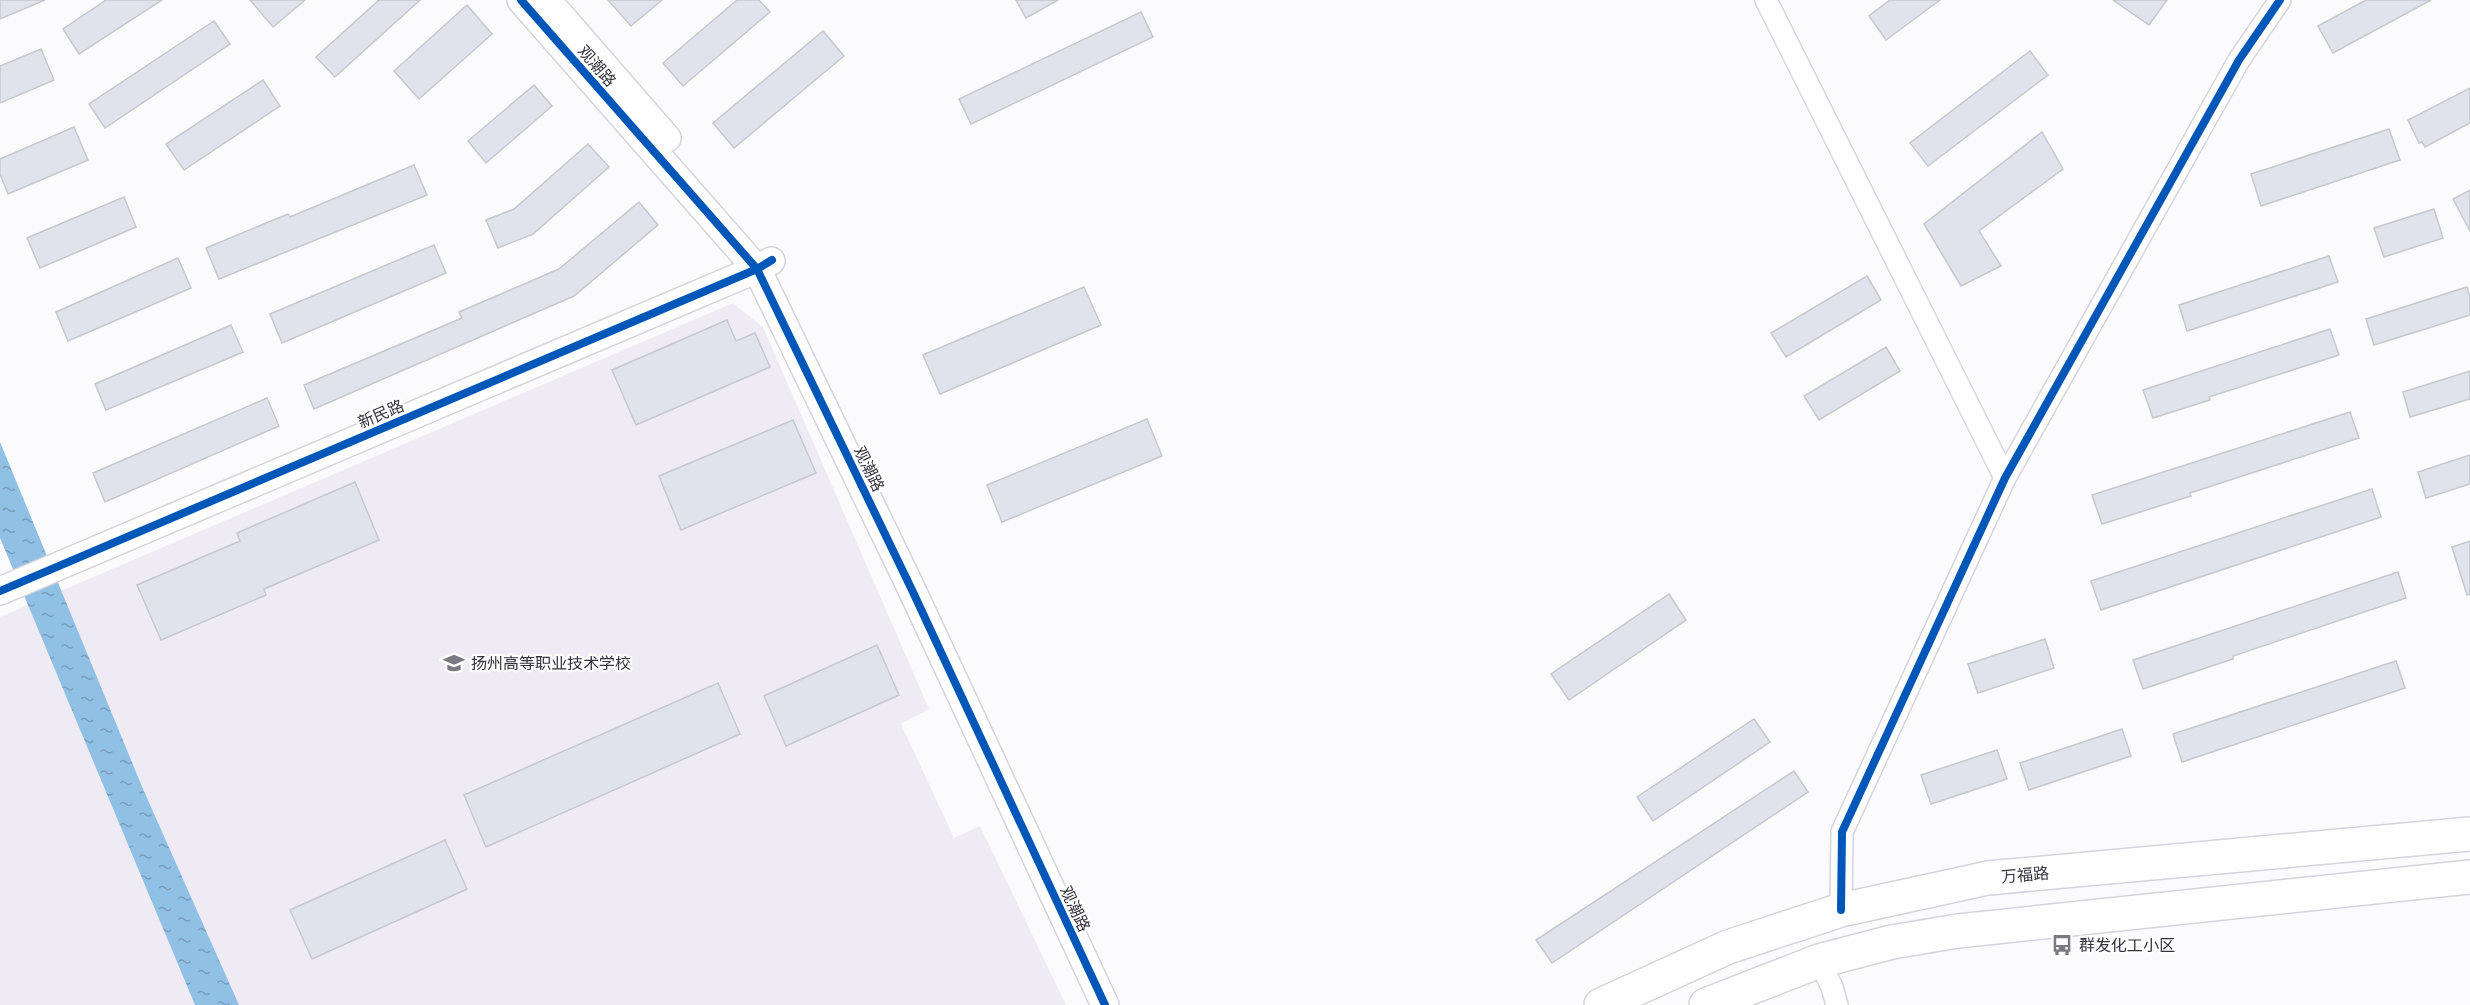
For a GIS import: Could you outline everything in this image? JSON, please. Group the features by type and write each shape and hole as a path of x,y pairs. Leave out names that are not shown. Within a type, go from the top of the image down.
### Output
{"main road":[{"name":"万福路","path":"1601,1005 1728,948 1841,910 1988,878 2470,834"},
{"path":"1706,1005 1819,961 1892,942 1958,931 2470,877"}],"street":[{"name":"观潮路","path":"521,0 764,264 912,590 1105,1005"},
{"name":"观潮路","path":"547,0 764,264 1123,1005"},
{"path":"1766,0 2005,478"},
{"path":"1841,910 1842,832 2005,478 2240,60 2280,0"},
{"name":"新民路","path":"0,591 764,264"},
{"path":"1819,961 1832,987 1837,1005"}],"shaded area":[{"name":"扬州高等职业技术学校","path":"733,303 763,327 929,709 901,724 954,838 980,826 1066,1005 0,1005 0,617"}],"water":[{"path":"0,442 143,789 239,1005 195,1005 0,538"}],"building":[{"path":"0,0 45,0 0,19"},
{"path":"106,0 162,0 79,54 63,29"},
{"path":"250,0 305,0 273,27"},
{"path":"379,0 420,0 335,77 316,57"},
{"path":"608,0 662,0 631,26"},
{"path":"737,0 759,0 770,12 683,86 663,63"},
{"path":"1016,0 1058,0 1026,18"},
{"path":"1890,0 1940,0 1886,40 1869,16"},
{"path":"2113,0 2167,0 2149,25"},
{"path":"2366,0 2431,0 2333,53 2318,26"},
{"path":"467,5 492,34 419,99 394,71"},
{"path":"1141,12 1153,37 971,124 959,99"},
{"path":"214,21 230,44 105,128 89,104"},
{"path":"823,31 844,56 734,148 713,123"},
{"path":"41,49 54,80 0,103 0,66"},
{"path":"2030,51 2048,75 1928,166 1910,143"},
{"path":"263,80 280,106 184,170 166,144"},
{"path":"534,85 552,106 486,163 468,141"},
{"path":"2470,88 2470,123 2425,147 2422,142 2419,143 2408,120"},
{"path":"74,127 88,160 8,194 0,174 0,159"},
{"path":"2389,129 2400,160 2261,206 2251,174"},
{"path":"2042,132 2063,169 1979,231 2001,266 1961,286 1924,224"},
{"path":"588,144 609,167 533,234 498,248 486,220 514,209"},
{"path":"414,165 427,195 219,279 206,248 288,214 290,217"},
{"path":"2470,190 2470,231 2453,199"},
{"path":"124,197 136,227 40,268 27,238"},
{"path":"639,202 658,225 574,296 314,409 304,385 462,318 459,312 559,269"},
{"path":"2434,209 2443,238 2384,257 2374,228"},
{"path":"434,245 446,273 282,343 270,314"},
{"path":"2329,256 2338,282 2187,331 2179,305"},
{"path":"178,258 191,288 68,341 56,312"},
{"path":"1867,276 1881,300 1786,357 1771,333"},
{"path":"1084,287 1101,325 940,394 923,355"},
{"path":"2467,287 2470,296 2470,315 2374,345 2366,319"},
{"path":"727,320 736,341 755,333 770,367 636,425 612,370"},
{"path":"231,325 243,352 106,410 95,384"},
{"path":"2330,329 2339,355 2209,397 2210,400 2153,418 2143,390"},
{"path":"1886,347 1900,371 1819,420 1804,396"},
{"path":"2470,371 2470,399 2410,417 2403,392"},
{"path":"267,398 279,426 105,502 93,473"},
{"path":"2350,412 2359,438 2102,524 2092,495"},
{"path":"1147,419 1162,456 1002,522 987,485"},
{"path":"793,420 816,473 681,530 659,476"},
{"path":"2470,455 2470,484 2426,498 2418,472"},
{"path":"355,482 379,540 264,589 266,595 161,640 137,585 240,541 237,533"},
{"path":"2372,489 2381,517 2101,610 2091,581"},
{"path":"2470,541 2470,594 2467,595 2452,547"},
{"path":"2398,572 2406,598 2143,689 2133,660"},
{"path":"1669,594 1686,620 1569,700 1551,674"},
{"path":"2045,639 2054,668 1978,693 1968,664"},
{"path":"877,645 899,695 786,746 764,696"},
{"path":"2396,661 2405,688 2182,762 2173,734"},
{"path":"718,683 740,734 486,847 464,795"},
{"path":"1754,719 1770,742 1653,821 1637,797"},
{"path":"2122,729 2131,756 2029,790 2020,763"},
{"path":"1997,750 2007,779 1931,804 1921,775"},
{"path":"1794,771 1808,792 1552,963 1536,940"},
{"path":"445,840 467,889 312,959 290,910"}],"cycle path":[{"path":"521,0 757,269 912,590 1105,1005"},
{"path":"1841,910 1842,832 2005,478 2239,60 2280,0"},
{"path":"0,591 757,269 772,260"}],"place":[{"name":"扬州高等职业技术学校","path":"454,663"},
{"name":"群发化工小区","path":"2062,945"}]}
